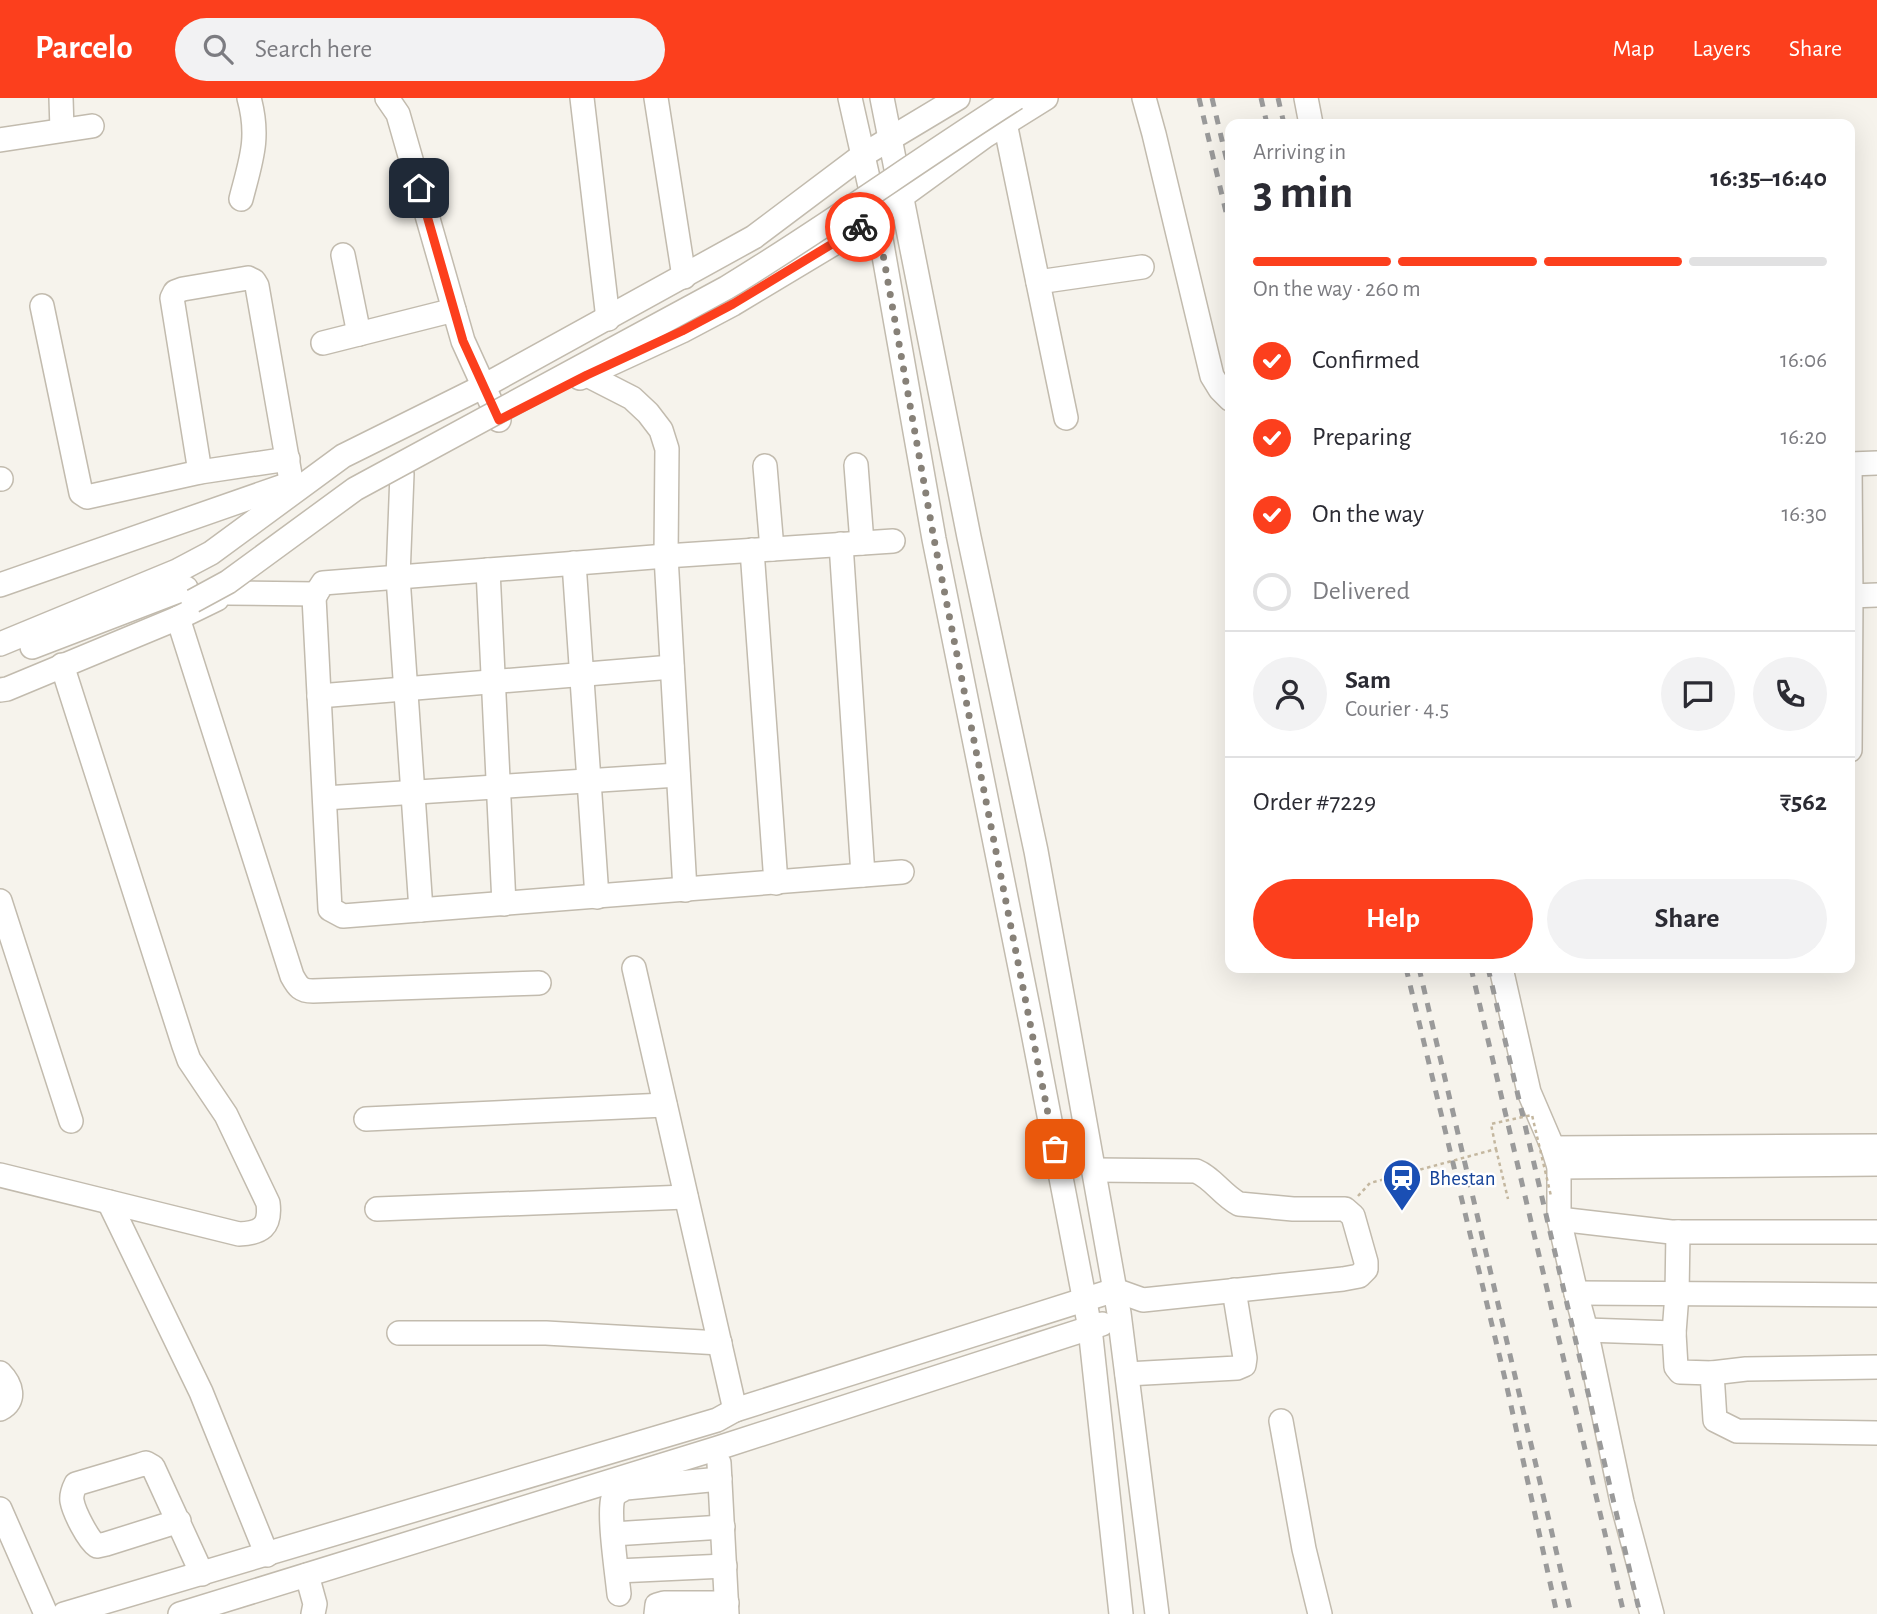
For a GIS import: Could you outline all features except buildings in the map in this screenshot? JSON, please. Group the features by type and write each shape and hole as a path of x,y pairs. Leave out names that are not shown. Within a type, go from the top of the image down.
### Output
{"street":[{"path":"61,98 62,130"},
{"path":"240,199 254,147 253,114 249,98"},
{"path":"387,98 398,114 463,341 499,420"},
{"path":"582,98 608,319"},
{"path":"656,98 684,277"},
{"path":"850,98 876,215 934,539 1090,1328 1121,1614"},
{"path":"882,98 969,537 1036,852 1094,1170 1120,1317 1157,1614"},
{"path":"0,644 177,570 211,552 293,488 343,456 482,387 754,237 863,155 958,98"},
{"path":"0,678 185,602 220,570 347,477 719,275 768,246 989,98"},
{"path":"0,690 62,665 228,582 355,489 726,288 1016,98"},
{"path":"227,593 365,494 499,420 733,304 853,232 1005,123 1046,98"},
{"path":"1144,98 1212,376 1225,394"},
{"path":"1306,98 1310,119"},
{"path":"1005,123 1066,418"},
{"path":"0,139 92,126"},
{"path":"343,256 359,334"},
{"path":"1038,282 1142,267"},
{"path":"200,472 172,298 174,292 183,289 248,278 257,286 293,488"},
{"path":"42,306 81,493 87,497 200,472 288,459"},
{"path":"323,343 454,310"},
{"path":"587,375 632,398 661,430 667,449 666,556 685,890"},
{"path":"1855,464 1877,463"},
{"path":"856,465 852,544 863,875"},
{"path":"765,466 762,550 776,883"},
{"path":"402,474 398,577 421,910"},
{"path":"0,586 293,488"},
{"path":"893,541 323,583 314,597 330,909 343,916 902,872"},
{"path":"574,563 597,897"},
{"path":"488,570 504,904"},
{"path":"0,659 185,602 227,593 316,594"},
{"path":"1855,596 1877,596"},
{"path":"185,602 292,976 298,987 304,991 313,991 539,983"},
{"path":"0,1175 239,1234 256,1233 262,1229 269,1217 268,1203 226,1115 189,1060 62,665"},
{"path":"319,696 672,667"},
{"path":"325,798 678,775"},
{"path":"999,861 1036,852"},
{"path":"0,901 71,1121"},
{"path":"634,968 720,1343 726,1415 718,1448 727,1608 664,1603 657,1605 656,1614"},
{"path":"1501,973 1529,1092 1556,1157 1559,1219 1586,1330 1622,1502 1651,1614"},
{"path":"366,1119 665,1105"},
{"path":"1556,1157 1877,1146"},
{"path":"1556,1157 1877,1164"},
{"path":"64,1614 726,1415 1115,1290 1143,1300 1343,1279 1359,1276 1366,1269 1353,1216 1345,1209 1293,1209 1239,1204 1231,1200 1209,1178 1196,1171 1094,1170"},
{"path":"377,1209 686,1197"},
{"path":"109,1202 201,1392 267,1555"},
{"path":"1559,1219 1678,1232 1877,1232"},
{"path":"1678,1232 1674,1333 1676,1367 1681,1372 1877,1367"},
{"path":"1127,1374 1237,1368 1244,1365 1234,1290"},
{"path":"1576,1293 1877,1295"},
{"path":"180,1614 718,1448 1090,1328 1120,1317 1143,1300"},
{"path":"1586,1330 1674,1333"},
{"path":"399,1334 546,1334 720,1343"},
{"path":"0,1373 7,1380 11,1397 9,1403 0,1409"},
{"path":"1712,1373 1715,1420 1737,1431 1877,1433"},
{"path":"1281,1420 1293,1495 1320,1614"},
{"path":"179,1521 97,1546 89,1541 71,1500 72,1491 76,1485 146,1463 153,1467 179,1521 202,1574"},
{"path":"720,1479 626,1488 612,1500 613,1534 618,1583 725,1566"},
{"path":"0,1509 46,1614"},
{"path":"364,1526 374,1554"},
{"path":"613,1534 723,1527"},
{"path":"1113,1544 1148,1539"},
{"path":"307,1575 315,1604 313,1614"}],"path":[{"path":"1508,1199 1491,1124 1532,1115 1551,1196"},
{"path":"1349,1213 1356,1198 1370,1183 1496,1149"}],"railway":[{"path":"1199,98 1225,208"},
{"path":"1212,98 1225,153"},
{"path":"1261,98 1266,119"},
{"path":"1278,98 1283,119"},
{"path":"1407,973 1506,1383 1557,1614"},
{"path":"1420,973 1571,1614"},
{"path":"1472,973 1624,1614"},
{"path":"1489,973 1640,1614"}],"way so far":[{"path":"860,227 876,215 934,539 1055,1149"}],"place":[{"name":"Bhestan","path":"1402,1212"}],"route":[{"path":"419,188 463,341 499,420 733,304 860,227"}]}
